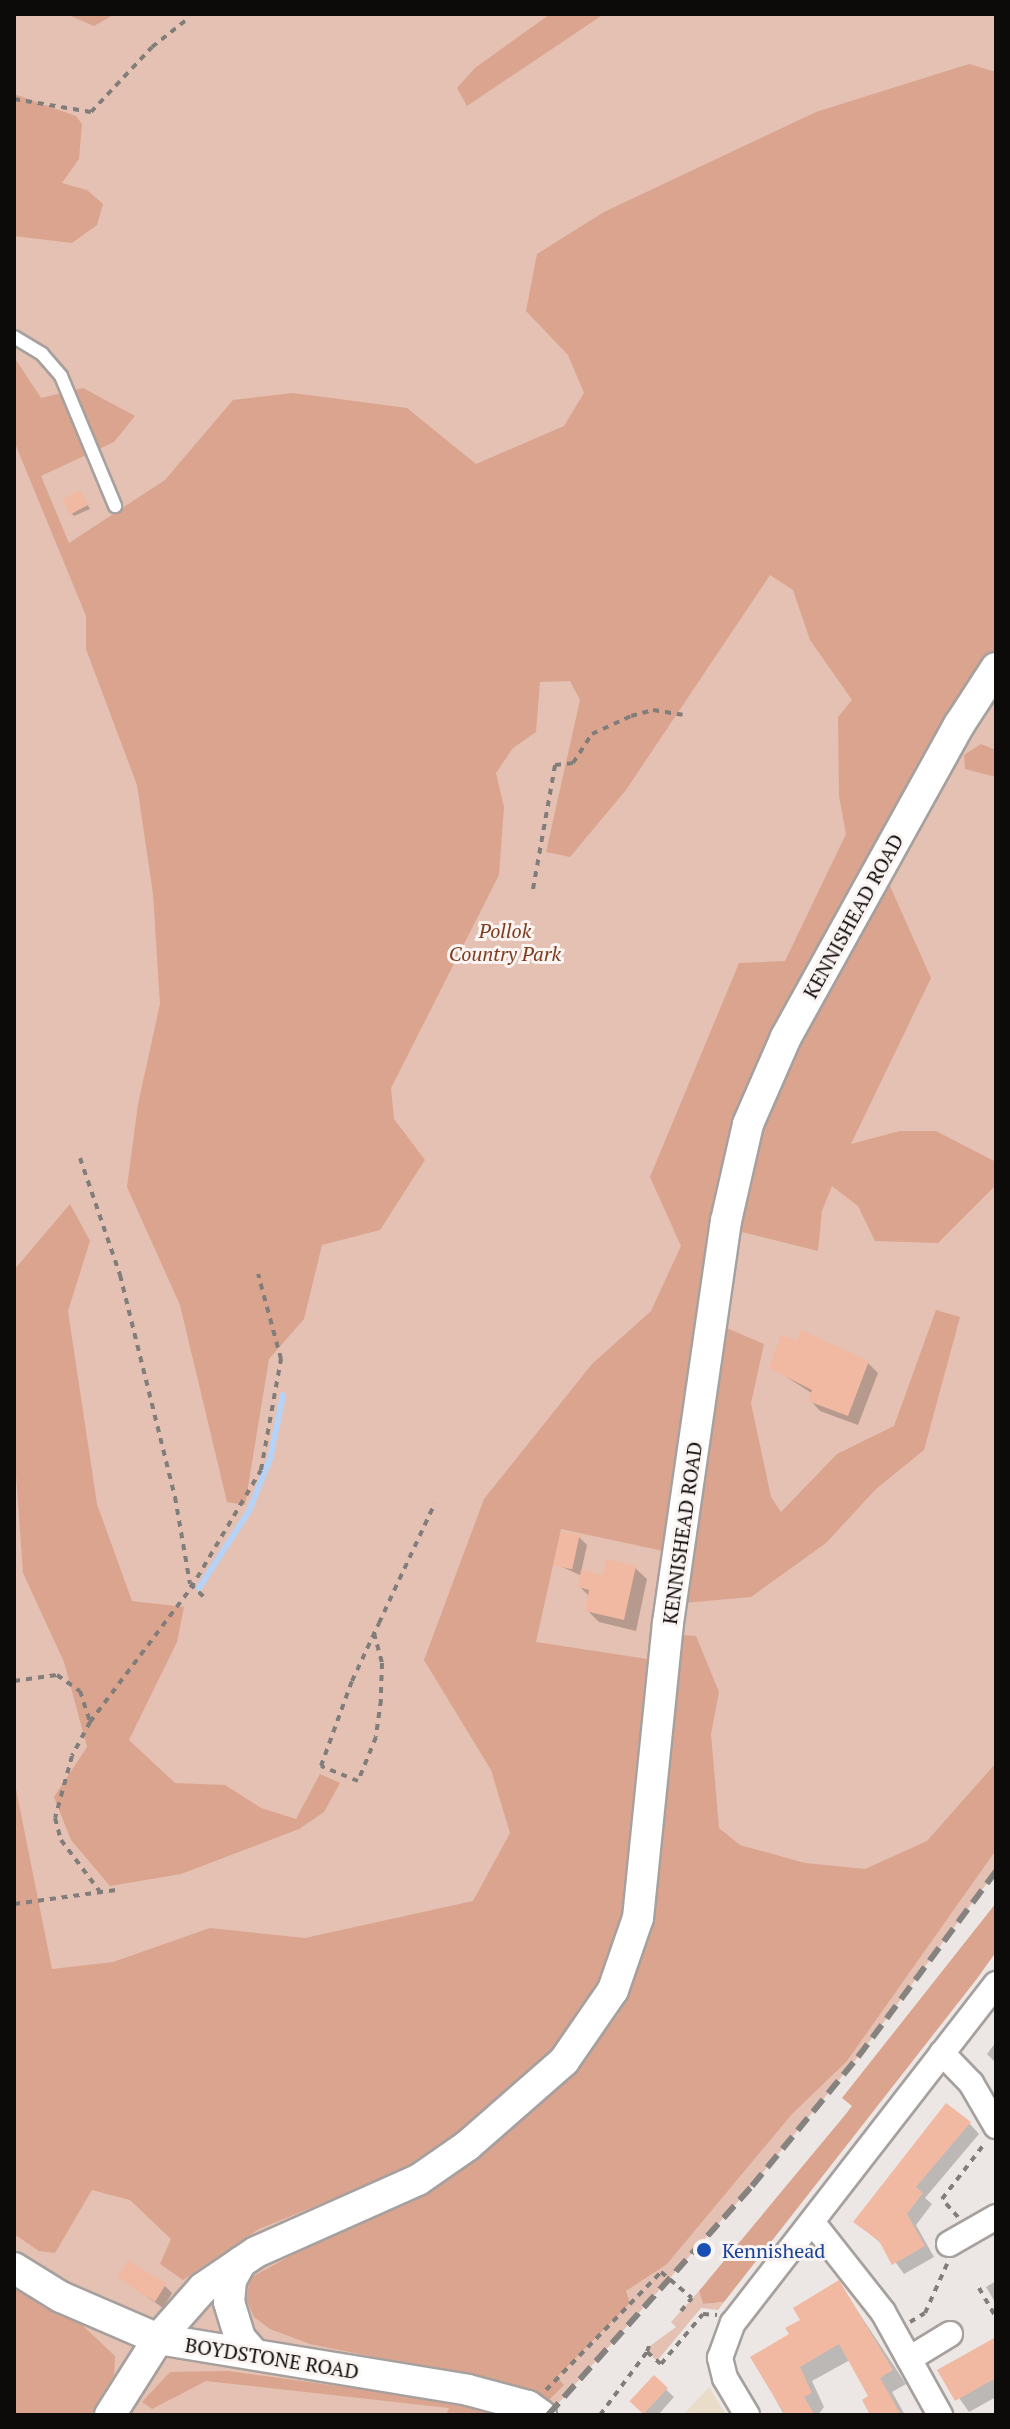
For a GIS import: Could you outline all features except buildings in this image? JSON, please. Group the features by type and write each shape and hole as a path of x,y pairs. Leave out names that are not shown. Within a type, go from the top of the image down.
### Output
{"street":[{"name":"KENNISHEAD ROAD","path":"110,2415 158,2339 203,2288 241,2262 375,2202 478,2138 564,2061 613,1990 638,1918 671,1608 726,1221 748,1124 786,1037 959,725 996,668"},
{"path":"747,2415 725,2378 720,2358 733,2323 996,1984"},
{"path":"942,2053 971,2083 992,2134"},
{"path":"958,2238 996,2217"},
{"path":"813,2223 852,2267 894,2331 940,2415"},
{"path":"241,2262 231,2280 229,2302 240,2338 254,2354"},
{"name":"BOYDSTONE ROAD","path":"14,2268 61,2297 158,2339 468,2390 535,2410"},
{"path":"909,2359 950,2334"}],"lane":[{"path":"14,337 42,354 61,376 115,506"}],"path":[{"path":"14,99 91,112 152,47 190,17"},
{"path":"533,889 555,765 573,763 592,734 631,716 653,710 683,715"},
{"path":"80,1158 120,1275 175,1497 191,1588 205,1598"},
{"path":"101,1893 61,1840 55,1818 72,1756 90,1722 191,1588 251,1493 267,1443 281,1359 258,1274"},
{"path":"374,1633 382,1663 381,1700 376,1737 358,1781 321,1766 374,1633 435,1503"},
{"path":"14,1681 40,1675 71,1681 90,1722"},
{"path":"14,1904 116,1890"},
{"path":"894,2331 925,2313 958,2238 942,2199 992,2134"},
{"path":"535,2410 661,2272 692,2298 681,2311"},
{"path":"979,2288 996,2317"},
{"path":"600,2415 648,2349 661,2364 703,2314 733,2323"}],"shaded area":[{"path":"66,14 115,14 94,26"},
{"path":"550,14 604,14 467,106 457,88 475,68"},
{"path":"969,64 996,72 996,649 980,667 754,1069 728,1147 704,1258 668,1552 561,1529 536,1642 654,1660 619,1937 585,2008 542,2065 490,2113 404,2170 259,2229 183,2280 160,2264 171,2239 130,2200 92,2190 55,2253 39,2251 14,2234 14,1779 52,1969 113,1962 210,1928 305,1938 473,1901 510,1833 491,1770 424,1660 484,1499 592,1364 651,1311 681,1246 650,1177 739,963 785,961 846,834 839,796 838,717 852,700 810,640 793,590 770,575 626,790 570,857 546,852 580,700 570,681 540,682 536,732 513,748 496,773 504,807 499,875 391,1088 394,1119 425,1160 380,1230 322,1245 304,1319 269,1359 245,1505 227,1502 180,1305 127,1187 138,1104 160,1004 153,894 137,785 86,649 86,616 14,441 14,357 41,398 83,388 135,416 114,442 41,476 69,543 165,480 233,400 293,393 407,408 476,464 564,426 584,393 568,355 526,311 537,254 604,212 816,112"},
{"path":"14,94 76,116 82,124 79,159 62,183 87,190 103,204 97,225 72,243 14,236"},
{"path":"981,744 996,750 996,777 965,769 964,755"},
{"path":"886,877 931,978 851,1144 900,1131 936,1131 996,1162 996,1185 938,1243 875,1241 858,1206 832,1186 822,1211 818,1251 734,1230 767,1098"},
{"path":"70,1204 90,1241 68,1311 97,1504 132,1601 184,1607 177,1642 129,1740 175,1783 225,1785 261,1808 296,1819 320,1774 340,1783 324,1812 299,1829 181,1874 110,1886 71,1840 54,1797 87,1747 64,1662 23,1573 15,1461 14,1270"},
{"path":"936,1310 960,1317 924,1450 876,1489 826,1543 751,1597 683,1603 724,1327 764,1344 751,1403 771,1497 781,1512 837,1454 894,1426"},
{"path":"682,1635 696,1636 719,1692 711,1734 719,1828 740,1845 805,1863 865,1869 927,1841 996,1763 996,1850 847,2061 792,2114 667,2264 626,2291 630,2303 557,2377 564,2385 548,2401 442,2371 310,2344 270,2329 254,2317 246,2299 250,2278 464,2161 570,2074 618,2015 650,1920"},
{"path":"996,1903 996,1952 976,1980 724,2302 703,2304 699,2291 852,2106 842,2098"},
{"path":"14,2286 80,2323 115,2356 114,2375 91,2415 14,2415"},
{"path":"228,2371 484,2406 505,2415 446,2415 449,2408 206,2381 152,2409 142,2402 170,2372"},
{"path":"709,2387 726,2415 683,2415"}],"green space":[{"name":"Pollok Country Park","path":"14,14 996,14 996,1871 858,2057 752,2186 548,2415 14,2415"},
{"path":"699,2291 703,2304 724,2302 718,2310 701,2308 657,2361 647,2352 650,2346 676,2327 671,2322"}],"waterway":[{"path":"199,1588 249,1511 270,1459 283,1395"}],"railway":[{"path":"548,2415 752,2186 858,2057 996,1871"}],"place":[{"name":"Kennishead","path":"704,2250"}]}
